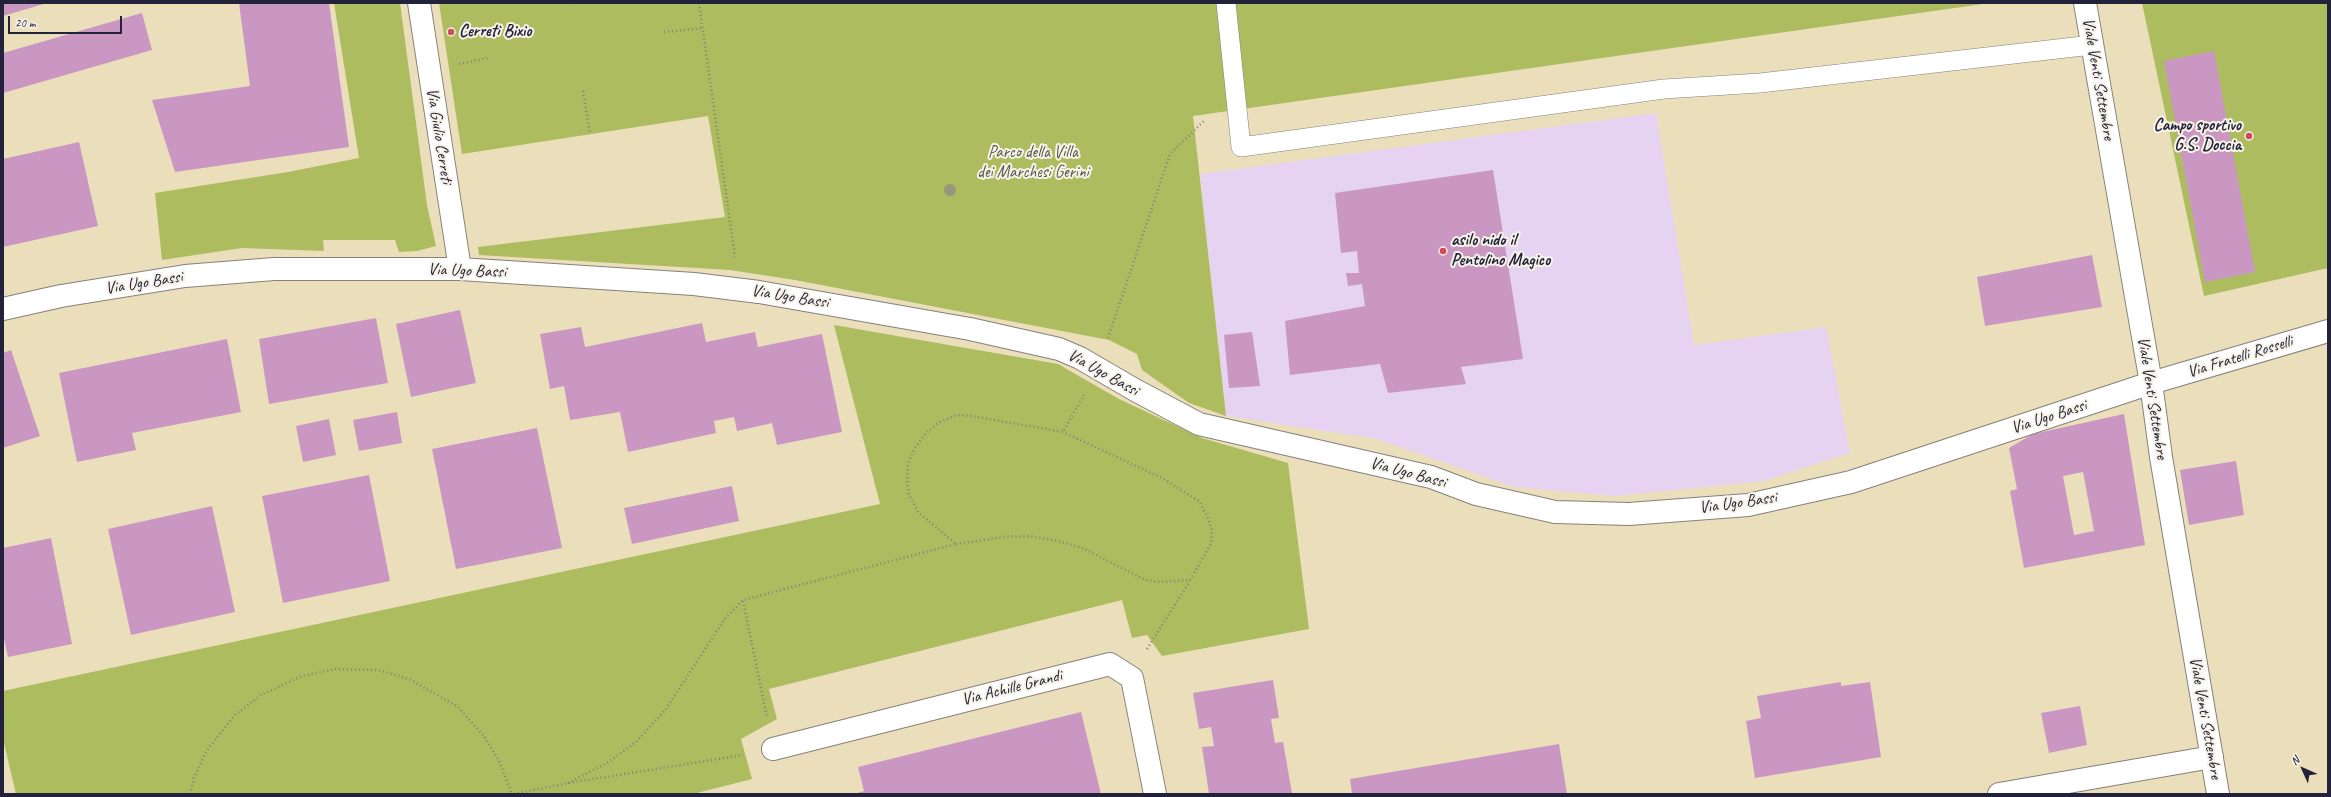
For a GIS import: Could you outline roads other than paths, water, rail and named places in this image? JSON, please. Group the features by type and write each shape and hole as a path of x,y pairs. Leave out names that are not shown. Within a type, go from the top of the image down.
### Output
{"street":[{"name":"Via Giulio Cerreti","path":"420,3 460,269"},
{"name":"Viale Venti Settembre","path":"2085,3 2151,383 2163,465 2218,794"},
{"name":"Via Ugo Bassi","path":"3,309 61,296 192,276 274,269 460,269 694,284 759,292 970,329 1052,348 1080,358 1199,424 1431,477 1476,494 1555,512 1629,514 1748,505 1851,482 2151,383"},
{"name":"Via Fratelli Rosselli","path":"2151,383 2328,331"},
{"name":"Via Achille Grandi","path":"773,749 1110,664 1132,678 1155,794"},
{"path":"1999,794 2212,757"}],"lane":[{"path":"1226,3 1241,147 1664,89 1760,83 2092,45"}],"place":[{"name":"Cerreti Bixio","path":"451,32"},
{"name":"Campo sportivo G.S. Doccia","path":"2249,136"},
{"name":"asilo nido il Pentolino Magico","path":"1443,251"}],"park label":[{"name":"Parco della Villa dei Marchesi Gerini","path":"1033,163"}]}
